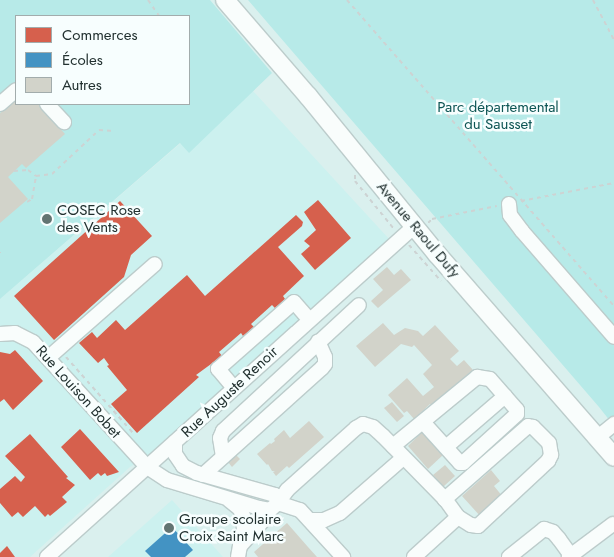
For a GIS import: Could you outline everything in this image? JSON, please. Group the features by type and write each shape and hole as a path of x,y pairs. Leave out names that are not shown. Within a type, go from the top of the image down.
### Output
{"main road":[{"name":"Avenue Raoul Dufy","path":"225,0 308,96 414,227 614,457"}],"street":[{"path":"0,104 15,91"},
{"path":"48,105 64,122"},
{"path":"509,204 510,215 522,231 614,337"},
{"name":"Rue Auguste Renoir","path":"47,557 414,227"},
{"path":"48,358 156,264"},
{"path":"234,388 218,370 294,302 309,320"},
{"path":"223,457 220,438 223,431 359,305"},
{"name":"Rue Louison Bobet","path":"0,334 7,332 21,335 33,342 147,467 167,480 226,498 274,506"},
{"path":"203,475 322,368 325,364 325,357 318,341"},
{"path":"393,446 477,377 490,378 517,410 517,414 464,463 460,464 423,422"},
{"path":"446,448 505,396"},
{"path":"239,551 286,490 356,428 363,424 373,427 393,446 445,500 458,517 471,525 478,526 548,462 551,450 549,443 533,427 528,426 445,500"},
{"path":"598,437 614,424"},
{"path":"176,442 175,454 178,462 190,470 275,495 274,506"},
{"path":"312,520 324,520 340,513 403,458"},
{"path":"226,498 240,509 243,516 244,530 239,551"},
{"path":"274,506 300,510 312,520 343,557"},
{"path":"414,557 458,517"},
{"path":"509,557 544,529 553,532 569,554 569,557 613,524"}],"path":[{"path":"148,0 158,15"},
{"path":"348,0 614,306"},
{"path":"593,0 614,40"},
{"path":"14,172 28,170 36,176 52,174 99,130 114,131"},
{"path":"27,202 32,199 36,176"}],"shaded area":[{"path":"253,91 390,240 156,450 130,467 30,557 0,557 0,299 181,143 189,152"},
{"name":"Groupe scolaire Croix Saint Marc","path":"172,500 223,557 108,557"}],"green space":[{"name":"COSEC Rose des Vents","path":"0,0 210,0 272,73 189,153 180,143 0,299"},
{"name":"Parc départemental du Sausset","path":"248,0 614,0 614,426 599,407"}],"building: Commerces":[{"path":"318,200 351,238 315,270 301,254 310,246 304,241 316,230 304,212"},
{"path":"120,201 152,236 131,255 124,277 54,340 14,296"},
{"path":"296,215 303,222 302,226 278,247 304,276 283,296 285,299 275,308 272,305 251,324 254,327 243,336 241,333 219,352 222,356 196,375 199,377 137,433 111,404 127,390 107,366 109,365 104,358 98,363 79,343 92,332 97,338 116,320 125,330 187,275 205,296"},
{"path":"15,350 43,381 13,410 4,399 0,402 0,352 10,354"},
{"path":"80,429 119,472 107,476 105,473 101,476 98,473 90,480 61,447"},
{"path":"30,434 68,477 66,478 75,485 62,497 67,502 50,516 48,514 45,517 35,506 23,517 18,512 12,517 0,503 0,489 15,476 21,482 25,477 5,456"},
{"path":"7,546 15,557 0,557 0,553"}],"building: Écoles":[{"path":"172,527 193,550 185,557 151,557 145,551"}],"building: Autres":[{"path":"15,100 15,105 39,105 65,134 26,168 22,164 8,177 28,199 0,223 0,113"},
{"path":"387,267 394,275 401,269 411,280 378,308 371,301 383,290 373,279"},
{"path":"383,323 394,335 405,328 418,331 423,336 435,325 459,351 450,359 457,366 464,360 473,370 414,419 407,411 404,413 388,395 407,378 423,396 434,387 423,374 432,365 414,345 412,347 401,344 375,367 356,346"},
{"path":"392,402 404,416 397,422 384,408"},
{"path":"309,421 324,437 289,468 287,466 276,476 273,472 275,471 272,471 268,464 257,454 275,441 274,439 284,430 290,438"},
{"path":"422,432 443,455 428,469 408,446"},
{"path":"236,455 240,459 232,467 228,462"},
{"path":"445,465 455,476 443,487 433,475"},
{"path":"491,470 500,481 494,486 503,497 481,517 462,496"},
{"path":"287,523 317,557 258,557 254,552 271,537 275,542 278,540 273,535"}],"place":[{"name":"COSEC Rose des Vents","path":"47,219"},
{"name":"Groupe scolaire Croix Saint Marc","path":"169,528"}]}
